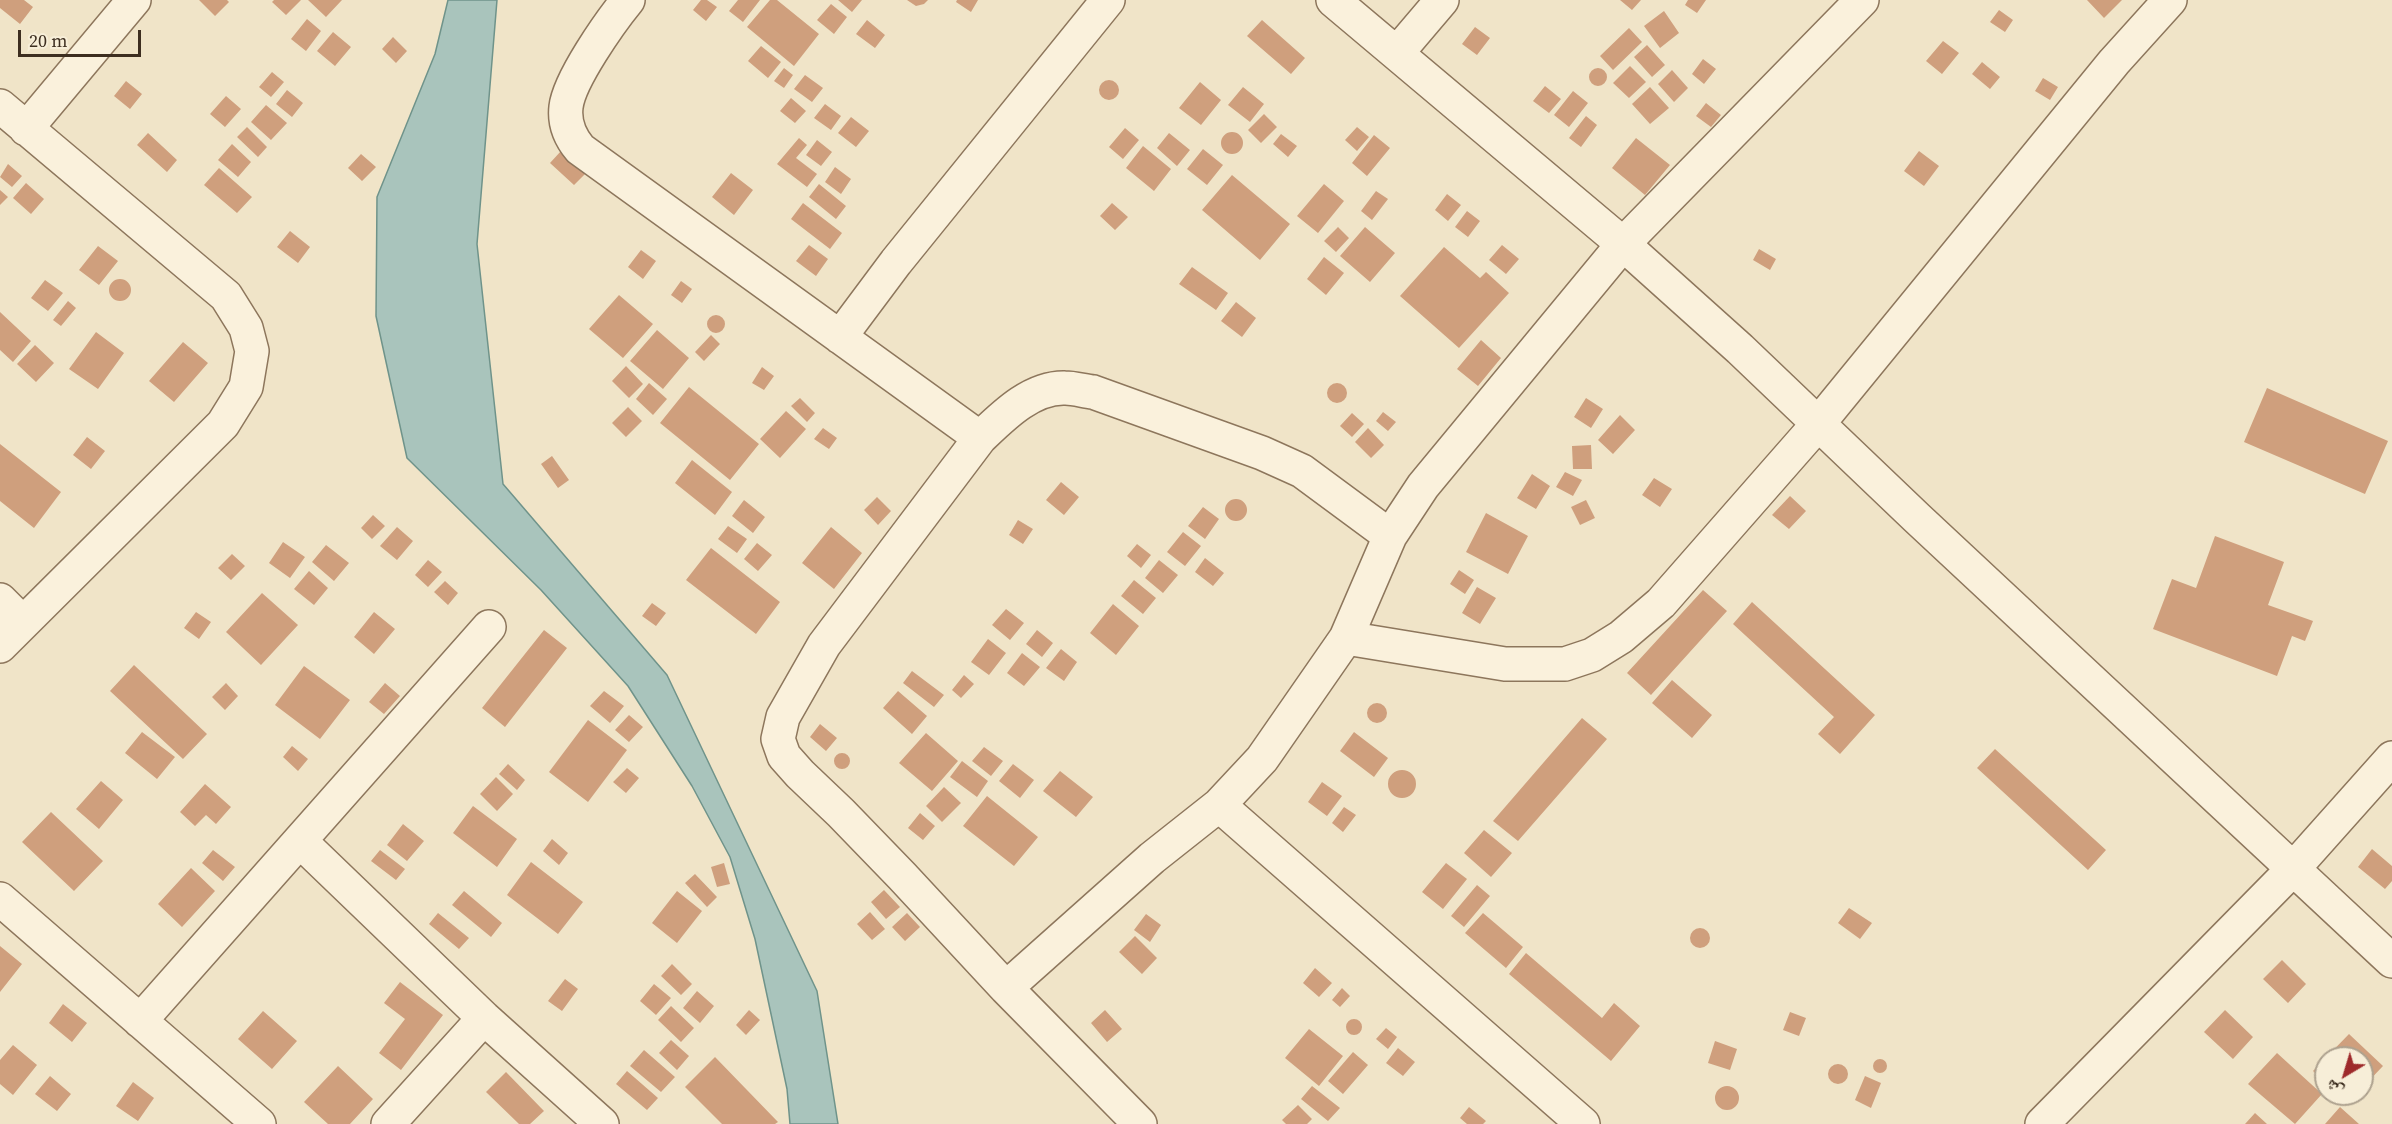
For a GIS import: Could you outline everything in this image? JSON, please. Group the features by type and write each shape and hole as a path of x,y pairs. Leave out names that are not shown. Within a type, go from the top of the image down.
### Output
{"street":[{"path":"27,129 134,0"},
{"path":"628,0 572,87 566,107 567,129 572,140 580,149 980,438"},
{"path":"840,338 910,244 1108,0"},
{"path":"1333,0 1623,244 1740,349 2392,961"},
{"path":"1397,53 1442,0"},
{"path":"1006,988 1152,858 1219,805 1262,759 1346,638 1390,536 1423,486 1623,244 1862,0"},
{"path":"1346,638 1505,664 1564,664 1592,655 1621,637 1661,603 1818,424 2114,62 2170,0"},
{"path":"0,106 226,296 246,328 252,351 246,387 223,424 11,611 0,646"},
{"path":"1140,1124 1006,988 902,876 783,756 778,739 783,717 825,645 980,438 1008,412 1040,393 1064,388 1093,392 1262,453 1302,471 1390,536"},
{"path":"140,1021 489,627"},
{"path":"2042,1124 2293,868 2392,758"},
{"path":"1219,805 1583,1124"},
{"path":"300,841 484,1018 602,1124"},
{"path":"0,898 259,1124"},
{"path":"388,1124 484,1018"}],"water":[{"path":"448,0 497,0 477,244 503,484 667,675 817,991 838,1124 790,1124 787,1089 755,939 730,857 692,786 628,686 541,590 407,458 376,316 377,197 435,54"}],"building":[{"path":"0,0 24,0 33,7 20,24 0,8"},
{"path":"199,0 227,0 229,2 215,16"},
{"path":"274,0 301,0 286,15 272,2"},
{"path":"308,0 342,0 326,17"},
{"path":"701,0 707,0 717,7 706,21 693,10"},
{"path":"738,0 760,0 743,22 729,11"},
{"path":"770,0 777,0 819,34 794,66 747,27"},
{"path":"838,0 862,0 852,12"},
{"path":"907,0 928,0 916,6"},
{"path":"957,0 978,0 971,12 956,2"},
{"path":"1620,0 1641,0 1632,10"},
{"path":"1688,0 1706,0 1697,13 1685,5"},
{"path":"2087,0 2122,0 2104,18"},
{"path":"831,4 847,17 834,34 817,20"},
{"path":"1999,10 2013,20 2005,32 1990,22"},
{"path":"1664,11 1679,33 1660,48 1644,26"},
{"path":"307,19 321,31 306,51 291,39"},
{"path":"867,20 885,35 875,48 856,34"},
{"path":"1262,20 1305,58 1291,74 1247,36"},
{"path":"1475,27 1490,38 1477,55 1462,44"},
{"path":"1629,28 1642,42 1613,70 1600,56"},
{"path":"333,32 351,47 335,66 317,51"},
{"path":"393,37 407,51 396,63 382,49"},
{"path":"1943,41 1959,53 1942,74 1926,61"},
{"path":"1647,45 1665,65 1652,77 1634,57"},
{"path":"761,46 781,62 768,78 748,61"},
{"path":"1703,59 1716,69 1704,84 1692,74"},
{"path":"1982,62 2000,77 1990,89 1972,74"},
{"path":"1630,66 1646,82 1629,98 1613,83"},
{"path":"784,68 793,75 784,88 774,81"},
{"path":"1598,68 1604,71 1607,77 1604,83 1598,86 1592,83 1589,77 1592,71"},
{"path":"1672,70 1688,88 1674,102 1658,84"},
{"path":"272,72 284,82 271,97 259,87"},
{"path":"805,75 823,88 812,102 794,89"},
{"path":"2043,78 2058,87 2050,100 2035,91"},
{"path":"1109,80 1116,83 1119,90 1116,97 1109,100 1102,97 1099,90 1102,83"},
{"path":"126,81 142,94 130,109 114,96"},
{"path":"1200,82 1221,100 1201,125 1179,108"},
{"path":"1545,86 1561,99 1549,113 1533,101"},
{"path":"1243,87 1264,104 1250,122 1228,105"},
{"path":"1650,87 1669,108 1650,124 1632,104"},
{"path":"287,90 303,103 292,117 276,104"},
{"path":"1573,91 1588,103 1569,127 1554,115"},
{"path":"226,96 241,109 225,127 210,114"},
{"path":"791,98 806,111 795,123 780,111"},
{"path":"1706,103 1721,115 1711,127 1696,116"},
{"path":"825,104 841,116 831,130 814,118"},
{"path":"266,105 287,123 271,140 251,122"},
{"path":"1264,114 1277,127 1261,143 1248,130"},
{"path":"1586,116 1597,125 1581,147 1569,138"},
{"path":"851,117 869,131 856,147 838,133"},
{"path":"247,127 267,147 258,157 237,137"},
{"path":"1357,127 1369,137 1357,151 1345,140"},
{"path":"1125,128 1139,140 1123,159 1109,147"},
{"path":"1232,132 1240,135 1243,143 1240,151 1232,154 1224,151 1221,143 1224,135"},
{"path":"148,133 177,160 167,172 137,145"},
{"path":"1169,133 1190,150 1177,166 1157,148"},
{"path":"1281,134 1297,146 1288,157 1273,144"},
{"path":"1374,135 1390,148 1367,176 1352,163"},
{"path":"799,138 807,145 796,158 817,174 807,187 777,164"},
{"path":"1636,138 1670,165 1645,195 1612,168"},
{"path":"817,140 832,152 821,166 806,155"},
{"path":"232,144 251,162 238,177 218,160"},
{"path":"1143,146 1171,169 1154,191 1126,168"},
{"path":"1203,149 1223,165 1207,185 1187,169"},
{"path":"561,151 586,173 574,185 550,163"},
{"path":"1919,151 1939,166 1924,186 1904,171"},
{"path":"361,154 376,167 362,181 348,168"},
{"path":"8,164 22,176 12,187 0,177"},
{"path":"835,167 851,179 841,194 825,182"},
{"path":"219,168 252,197 237,213 204,185"},
{"path":"731,173 753,190 734,215 712,197"},
{"path":"1232,175 1290,224 1260,260 1202,210"},
{"path":"26,183 44,199 31,214 13,198"},
{"path":"819,184 846,206 836,219 809,197"},
{"path":"1324,184 1344,201 1318,233 1297,216"},
{"path":"0,190 8,197 0,205"},
{"path":"1376,191 1388,199 1372,220 1361,211"},
{"path":"1447,194 1461,205 1448,221 1435,210"},
{"path":"803,203 842,233 830,249 791,219"},
{"path":"1112,203 1128,217 1115,230 1100,216"},
{"path":"1467,211 1480,221 1468,237 1455,227"},
{"path":"1338,227 1349,238 1336,252 1324,241"},
{"path":"1365,227 1395,253 1370,282 1340,256"},
{"path":"290,231 310,247 298,263 277,247"},
{"path":"809,245 828,259 816,276 796,261"},
{"path":"1502,245 1519,259 1506,274 1489,260"},
{"path":"98,246 118,261 99,285 79,270"},
{"path":"1444,247 1480,278 1486,272 1509,293 1459,348 1400,296"},
{"path":"1759,249 1776,259 1770,270 1753,260"},
{"path":"641,250 656,261 643,279 628,267"},
{"path":"1324,257 1344,273 1326,295 1307,279"},
{"path":"1192,267 1228,293 1216,310 1179,284"},
{"path":"120,279 128,282 131,290 128,298 120,301 112,298 109,290 112,282"},
{"path":"45,280 63,293 48,311 31,298"},
{"path":"681,281 692,289 682,303 671,295"},
{"path":"619,295 653,324 623,358 589,329"},
{"path":"68,301 76,308 61,326 53,320"},
{"path":"1236,302 1256,318 1242,337 1221,321"},
{"path":"0,312 31,341 13,362 0,350"},
{"path":"712,315 720,315 725,320 723,331 712,333 707,328 707,320"},
{"path":"657,330 689,358 663,389 630,361"},
{"path":"96,332 124,353 98,389 69,369"},
{"path":"711,335 720,344 704,361 695,352"},
{"path":"1481,340 1501,358 1478,386 1457,369"},
{"path":"183,342 208,363 174,402 149,381"},
{"path":"35,345 54,363 36,382 17,364"},
{"path":"626,366 643,384 629,398 612,381"},
{"path":"762,367 774,376 764,390 752,383"},
{"path":"649,383 667,399 653,415 636,399"},
{"path":"1337,383 1344,386 1347,393 1344,400 1337,403 1330,400 1327,393 1330,386"},
{"path":"689,387 759,444 730,480 660,423"},
{"path":"2267,388 2388,441 2365,494 2244,442"},
{"path":"800,398 815,413 807,422 791,406"},
{"path":"1586,398 1603,409 1591,428 1574,417"},
{"path":"628,407 642,421 626,437 612,423"},
{"path":"786,411 806,429 780,458 760,439"},
{"path":"1383,412 1396,422 1388,431 1376,421"},
{"path":"1352,413 1364,424 1352,437 1340,426"},
{"path":"1620,415 1635,430 1613,454 1598,440"},
{"path":"823,428 837,438 829,449 814,439"},
{"path":"1368,428 1384,445 1371,458 1355,442"},
{"path":"87,437 105,451 91,469 73,455"},
{"path":"0,444 61,492 34,528 0,501"},
{"path":"1591,445 1592,469 1573,469 1572,446"},
{"path":"552,456 569,480 558,488 541,464"},
{"path":"692,460 732,492 715,515 675,483"},
{"path":"1565,472 1582,480 1573,496 1556,487"},
{"path":"1532,474 1550,486 1536,509 1517,498"},
{"path":"1654,478 1672,489 1660,507 1642,495"},
{"path":"1061,482 1079,497 1064,515 1046,500"},
{"path":"1790,496 1806,511 1789,529 1772,515"},
{"path":"877,497 891,511 878,525 864,510"},
{"path":"1232,499 1240,499 1247,506 1247,514 1240,521 1232,521 1225,514 1225,506"},
{"path":"744,500 765,517 753,533 732,516"},
{"path":"1586,500 1595,518 1580,525 1571,507"},
{"path":"1203,507 1219,519 1205,539 1188,526"},
{"path":"1486,513 1528,536 1508,574 1466,552"},
{"path":"373,515 385,526 372,539 361,528"},
{"path":"1018,520 1033,529 1023,544 1009,535"},
{"path":"728,526 747,539 737,553 718,539"},
{"path":"397,527 413,541 397,560 380,546"},
{"path":"831,527 862,553 834,589 802,563"},
{"path":"1183,532 1201,546 1185,566 1167,552"},
{"path":"2215,536 2284,562 2268,605 2313,621 2305,641 2292,636 2277,676 2153,629 2172,579 2196,588"},
{"path":"283,542 305,557 290,578 269,563"},
{"path":"757,543 772,555 758,571 744,559"},
{"path":"1137,544 1151,555 1141,568 1127,556"},
{"path":"326,545 349,563 334,581 312,562"},
{"path":"711,548 780,602 756,634 686,580"},
{"path":"232,554 245,566 231,580 218,568"},
{"path":"1205,558 1224,573 1213,586 1195,572"},
{"path":"428,560 442,572 428,587 415,575"},
{"path":"1159,560 1178,575 1163,593 1145,578"},
{"path":"1459,570 1474,580 1465,594 1450,584"},
{"path":"309,571 328,588 314,605 294,589"},
{"path":"1134,580 1156,598 1143,614 1121,596"},
{"path":"445,581 458,593 448,605 434,592"},
{"path":"1477,587 1496,598 1480,624 1462,613"},
{"path":"1703,590 1727,611 1651,695 1627,673"},
{"path":"262,593 298,625 261,665 226,632"},
{"path":"1752,602 1875,715 1840,754 1818,734 1834,717 1733,624"},
{"path":"652,603 666,613 656,626 642,616"},
{"path":"1113,604 1139,626 1116,655 1090,633"},
{"path":"1006,609 1024,623 1010,640 992,625"},
{"path":"196,612 211,622 199,639 184,628"},
{"path":"374,612 395,629 374,654 354,637"},
{"path":"544,630 567,648 505,727 482,708"},
{"path":"1037,630 1053,643 1042,657 1026,644"},
{"path":"988,639 1006,653 989,675 971,662"},
{"path":"1061,649 1077,662 1064,681 1046,668"},
{"path":"1022,653 1040,667 1024,686 1007,673"},
{"path":"134,665 207,734 183,759 110,691"},
{"path":"304,666 350,700 320,739 275,705"},
{"path":"912,671 944,695 934,707 903,683"},
{"path":"964,675 974,684 961,698 952,690"},
{"path":"1672,680 1712,715 1692,738 1652,703"},
{"path":"226,683 238,696 225,710 212,697"},
{"path":"385,683 400,696 384,714 369,702"},
{"path":"604,691 624,706 610,723 590,706"},
{"path":"898,691 927,716 912,734 883,708"},
{"path":"1373,703 1381,703 1387,709 1387,717 1381,723 1373,723 1367,717 1367,709"},
{"path":"629,715 643,727 629,742 615,730"},
{"path":"1582,718 1607,739 1518,841 1493,821"},
{"path":"588,720 627,750 588,802 549,772"},
{"path":"820,724 837,738 826,751 810,737"},
{"path":"142,732 175,757 157,779 125,753"},
{"path":"1354,732 1388,758 1374,777 1340,751"},
{"path":"926,733 958,761 932,791 899,763"},
{"path":"292,746 308,759 298,771 283,757"},
{"path":"984,747 1003,761 991,776 972,761"},
{"path":"1995,749 2106,850 2088,870 1977,768"},
{"path":"839,753 845,753 850,761 848,767 839,769 834,764 834,758"},
{"path":"962,761 988,781 977,797 950,777"},
{"path":"508,764 525,780 517,790 499,774"},
{"path":"1013,764 1034,780 1020,798 999,781"},
{"path":"627,768 639,778 626,793 613,782"},
{"path":"1402,770 1412,774 1416,784 1412,794 1402,798 1392,794 1388,784 1392,774"},
{"path":"1060,771 1093,797 1076,817 1043,791"},
{"path":"496,777 513,794 497,811 480,794"},
{"path":"101,781 123,800 99,829 76,809"},
{"path":"1322,782 1342,796 1327,816 1308,802"},
{"path":"205,784 231,807 216,824 206,815 195,826 180,812"},
{"path":"944,787 961,803 942,822 926,806"},
{"path":"987,796 1038,837 1014,866 963,826"},
{"path":"473,806 517,839 497,867 453,833"},
{"path":"1344,807 1356,815 1343,832 1332,823"},
{"path":"51,812 103,861 74,891 22,842"},
{"path":"920,813 935,826 923,840 908,828"},
{"path":"403,824 424,841 407,861 387,845"},
{"path":"1484,830 1512,853 1491,877 1464,853"},
{"path":"552,839 568,853 559,865 543,851"},
{"path":"2372,849 2392,866 2392,881 2385,889 2358,867"},
{"path":"213,850 235,867 223,881 202,863"},
{"path":"380,850 405,869 396,880 371,861"},
{"path":"531,862 583,902 558,934 507,895"},
{"path":"724,863 730,884 717,887 711,867"},
{"path":"1446,863 1467,879 1443,909 1422,892"},
{"path":"191,868 215,891 182,927 158,904"},
{"path":"695,874 717,897 707,907 685,883"},
{"path":"1477,885 1490,896 1464,927 1451,916"},
{"path":"884,890 900,907 886,919 871,902"},
{"path":"464,891 502,923 491,937 452,905"},
{"path":"677,891 702,911 677,943 652,923"},
{"path":"1849,908 1872,923 1860,939 1838,923"},
{"path":"870,912 885,929 872,940 857,924"},
{"path":"438,913 469,938 459,949 429,924"},
{"path":"907,913 920,927 905,941 892,927"},
{"path":"1483,913 1523,947 1506,968 1465,933"},
{"path":"1146,914 1161,925 1150,942 1134,930"},
{"path":"1700,928 1707,931 1710,938 1707,945 1700,948 1693,945 1690,938 1693,931"},
{"path":"1135,936 1157,958 1142,974 1119,952"},
{"path":"0,946 22,964 0,992"},
{"path":"1526,953 1602,1018 1614,1003 1640,1026 1611,1061 1509,974"},
{"path":"2282,960 2306,984 2288,1003 2263,979"},
{"path":"672,964 692,984 681,995 661,976"},
{"path":"1315,968 1332,983 1319,997 1303,983"},
{"path":"565,979 578,989 562,1011 548,1001"},
{"path":"400,982 443,1015 401,1070 379,1053 405,1019 384,1003"},
{"path":"654,984 671,998 656,1015 640,1001"},
{"path":"1342,988 1350,996 1340,1007 1332,1000"},
{"path":"697,991 714,1006 700,1023 683,1008"},
{"path":"63,1004 87,1023 72,1042 49,1023"},
{"path":"671,1006 694,1028 681,1042 658,1020"},
{"path":"749,1010 760,1020 746,1035 736,1025"},
{"path":"1105,1010 1122,1029 1107,1042 1091,1023"},
{"path":"2225,1010 2253,1037 2233,1059 2204,1032"},
{"path":"263,1011 297,1041 272,1069 238,1039"},
{"path":"1790,1012 1806,1018 1799,1036 1783,1030"},
{"path":"1354,1019 1360,1021 1362,1027 1360,1033 1354,1035 1348,1033 1346,1027 1348,1021"},
{"path":"1386,1028 1397,1037 1388,1049 1376,1039"},
{"path":"1309,1029 1343,1056 1319,1086 1285,1058"},
{"path":"2349,1034 2362,1046 2337,1046"},
{"path":"671,1040 689,1056 677,1070 659,1053"},
{"path":"1715,1041 1737,1049 1730,1070 1708,1063"},
{"path":"13,1045 37,1065 13,1095 0,1084 0,1060"},
{"path":"1398,1048 1415,1062 1403,1076 1386,1063"},
{"path":"644,1050 675,1077 661,1092 630,1066"},
{"path":"1353,1052 1368,1065 1343,1094 1328,1081"},
{"path":"2277,1053 2314,1087 2314,1103 2295,1124 2248,1084"},
{"path":"715,1057 778,1122 775,1124 722,1124 685,1087"},
{"path":"2374,1058 2383,1066 2374,1075"},
{"path":"1877,1059 1883,1059 1887,1066 1883,1073 1877,1073 1873,1069 1873,1063"},
{"path":"1838,1064 1845,1067 1848,1074 1845,1081 1838,1084 1831,1081 1828,1074 1831,1067"},
{"path":"338,1066 373,1099 350,1124 328,1124 304,1102"},
{"path":"627,1071 658,1098 647,1110 616,1084"},
{"path":"506,1072 544,1111 530,1124 519,1124 486,1092"},
{"path":"50,1076 71,1094 57,1111 35,1094"},
{"path":"1865,1076 1881,1083 1871,1108 1855,1100"},
{"path":"133,1082 154,1098 138,1121 116,1106"},
{"path":"1312,1086 1340,1108 1328,1121 1301,1099"},
{"path":"1727,1086 1736,1089 1739,1098 1736,1107 1727,1110 1718,1107 1715,1098 1718,1089"},
{"path":"1298,1105 1312,1119 1307,1124 1286,1124 1282,1120"},
{"path":"1469,1107 1486,1121 1483,1124 1467,1124 1460,1118"},
{"path":"2340,1107 2359,1124 2325,1124"},
{"path":"2255,1113 2267,1124 2245,1124"}]}
